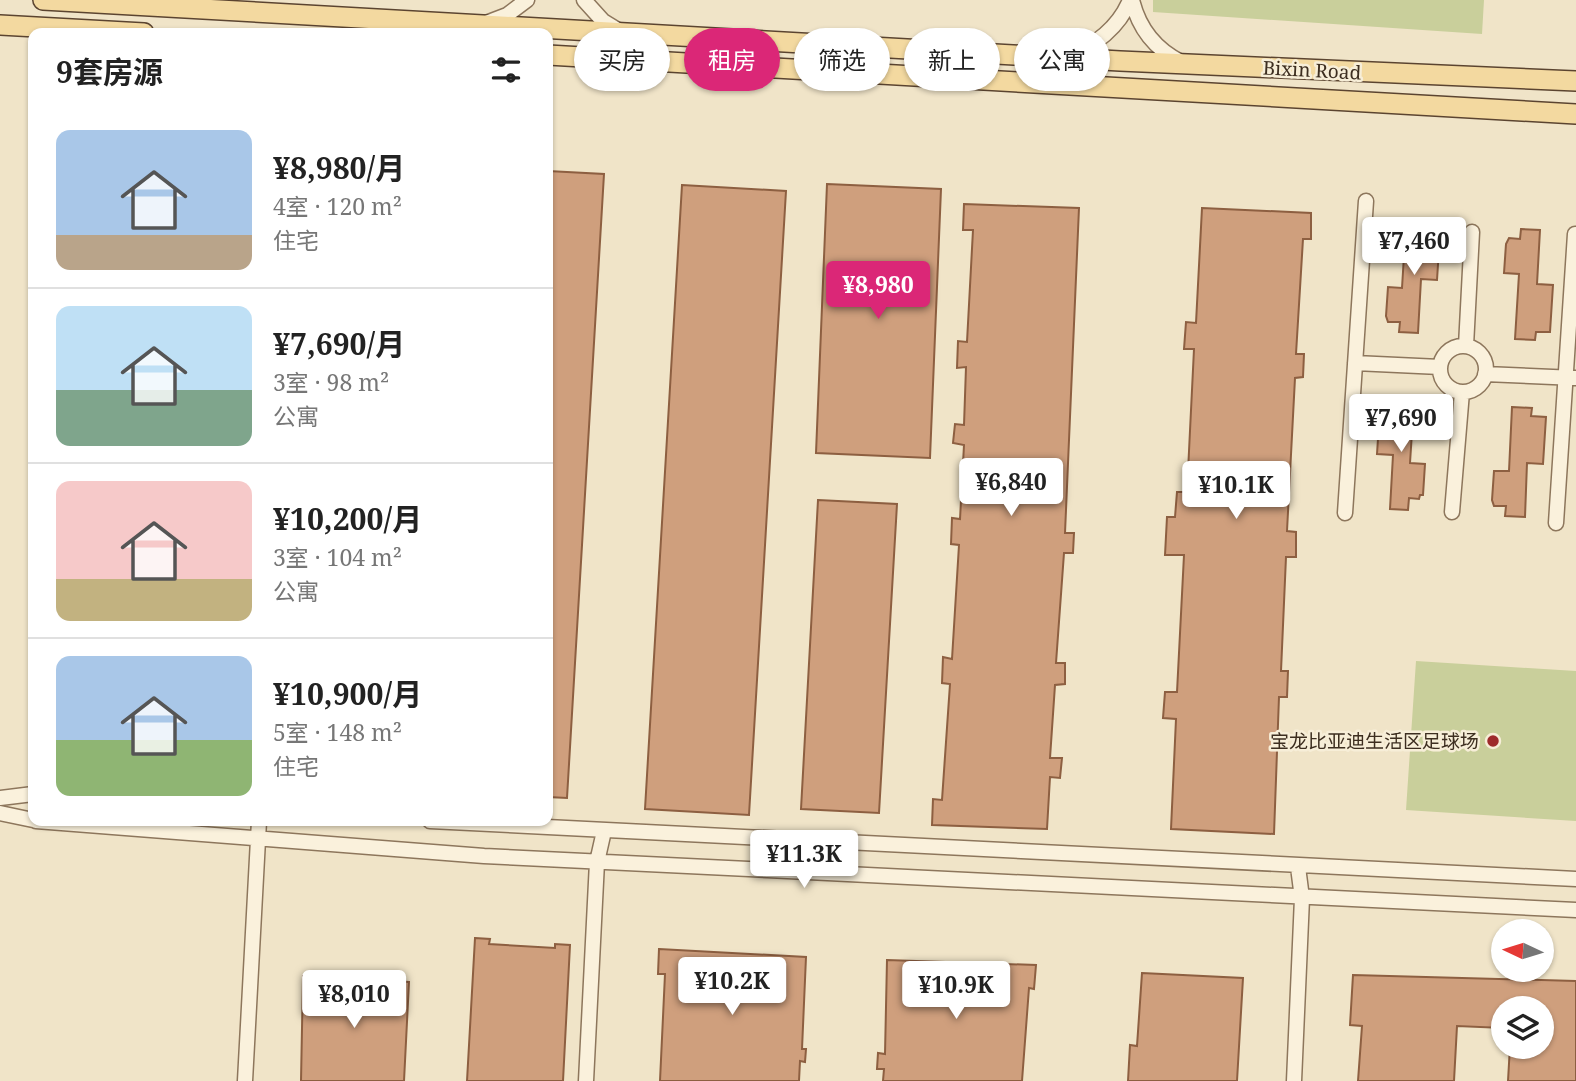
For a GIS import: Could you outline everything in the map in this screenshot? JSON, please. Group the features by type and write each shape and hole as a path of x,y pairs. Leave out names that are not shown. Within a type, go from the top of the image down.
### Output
{"main road":[{"name":"Bixin Road","path":"46,0 534,28"},
{"path":"123,28 108,22 109,13 124,5"},
{"path":"0,25 45,28"},
{"name":"Bixin Road","path":"553,29 574,30"},
{"path":"0,36 28,31"},
{"name":"Bixin Road","path":"670,36 1014,55"},
{"name":"Bixin Road","path":"553,55 1576,114"},
{"name":"Bixin Road","path":"1110,60 1576,81"}],"street":[{"path":"481,25 507,15 527,0"},
{"path":"584,0 603,21 614,28"},
{"path":"1110,29 1131,0"},
{"path":"1131,0 1141,26 1152,42 1166,54 1185,64"},
{"path":"1345,513 1366,201"},
{"path":"1466,346 1472,232"},
{"path":"1556,523 1571,378 1575,233"},
{"path":"1466,346 1473,348 1484,359 1485,374 1476,387 1462,392 1443,381 1440,367 1451,349 1466,346"},
{"path":"1355,363 1440,367"},
{"path":"1485,374 1571,378"},
{"path":"1452,512 1462,392"},
{"path":"0,798 28,795"},
{"path":"0,813 28,819"},
{"path":"109,826 597,862 1576,910"},
{"path":"245,1081 259,826"},
{"path":"517,826 1576,879"},
{"path":"586,1081 597,862 604,831"},
{"path":"1294,1081 1303,898 1298,867"}],"green space":[{"path":"1153,0 1484,0 1482,34 1153,12"},
{"name":"宝龙比亚迪生活区足球场","path":"1416,661 1576,671 1576,821 1406,810"}],"building":[{"path":"553,171 604,174 567,798 553,797"},
{"path":"827,184 941,189 930,458 816,453"},
{"path":"682,185 786,191 749,815 645,809"},
{"path":"964,204 1079,208 1065,533 1074,533 1073,553 1064,553 1056,663 1065,663 1065,684 1055,685 1050,758 1062,758 1060,778 1050,777 1047,829 932,825 933,799 942,800 950,684 942,683 943,657 952,659 959,545 951,544 952,518 960,519 964,445 953,443 955,424 964,425 966,367 957,368 958,341 967,342 973,230 963,230"},
{"path":"1202,208 1311,213 1311,239 1303,239 1296,354 1304,354 1303,377 1295,378 1287,531 1296,532 1296,557 1286,557 1281,671 1288,671 1287,697 1279,697 1274,834 1171,829 1176,719 1163,718 1165,692 1177,692 1184,555 1165,555 1167,517 1175,517 1177,492 1187,492 1194,349 1184,349 1186,322 1196,323"},
{"path":"1406,223 1426,224 1425,233 1440,233 1437,280 1421,279 1418,333 1399,332 1400,322 1388,322 1386,316 1388,287 1402,288"},
{"path":"1521,229 1540,230 1537,284 1553,285 1550,332 1536,332 1535,340 1515,339 1519,274 1504,273 1506,244 1509,238 1520,239"},
{"path":"1395,400 1414,401 1410,463 1425,464 1423,495 1420,495 1419,499 1409,498 1408,510 1390,509 1393,455 1377,454 1380,408 1394,409"},
{"path":"1512,407 1532,408 1531,416 1546,417 1543,464 1527,463 1525,517 1505,516 1506,506 1494,506 1492,500 1494,471 1509,471"},
{"path":"818,500 897,504 879,813 801,809"},
{"path":"475,938 490,939 489,944 555,948 555,944 570,945 563,1081 467,1081"},
{"path":"659,949 806,957 802,1049 806,1049 805,1062 800,1061 799,1081 660,1081 665,974 658,974"},
{"path":"887,960 1036,965 1034,989 1029,988 1022,1081 883,1081 884,1069 877,1069 878,1053 885,1054"},
{"path":"1142,973 1243,978 1237,1081 1128,1081 1130,1045 1137,1046"},
{"path":"1353,975 1491,979 1491,982 1576,981 1576,1081 1508,1081 1509,1059 1554,1059 1554,996 1491,996 1491,1027 1457,1026 1454,1081 1358,1081 1362,1026 1350,1025"},
{"path":"303,976 409,982 404,1081 301,1081"}],"place":[{"name":"宝龙比亚迪生活区足球场","path":"1493,741"}]}
